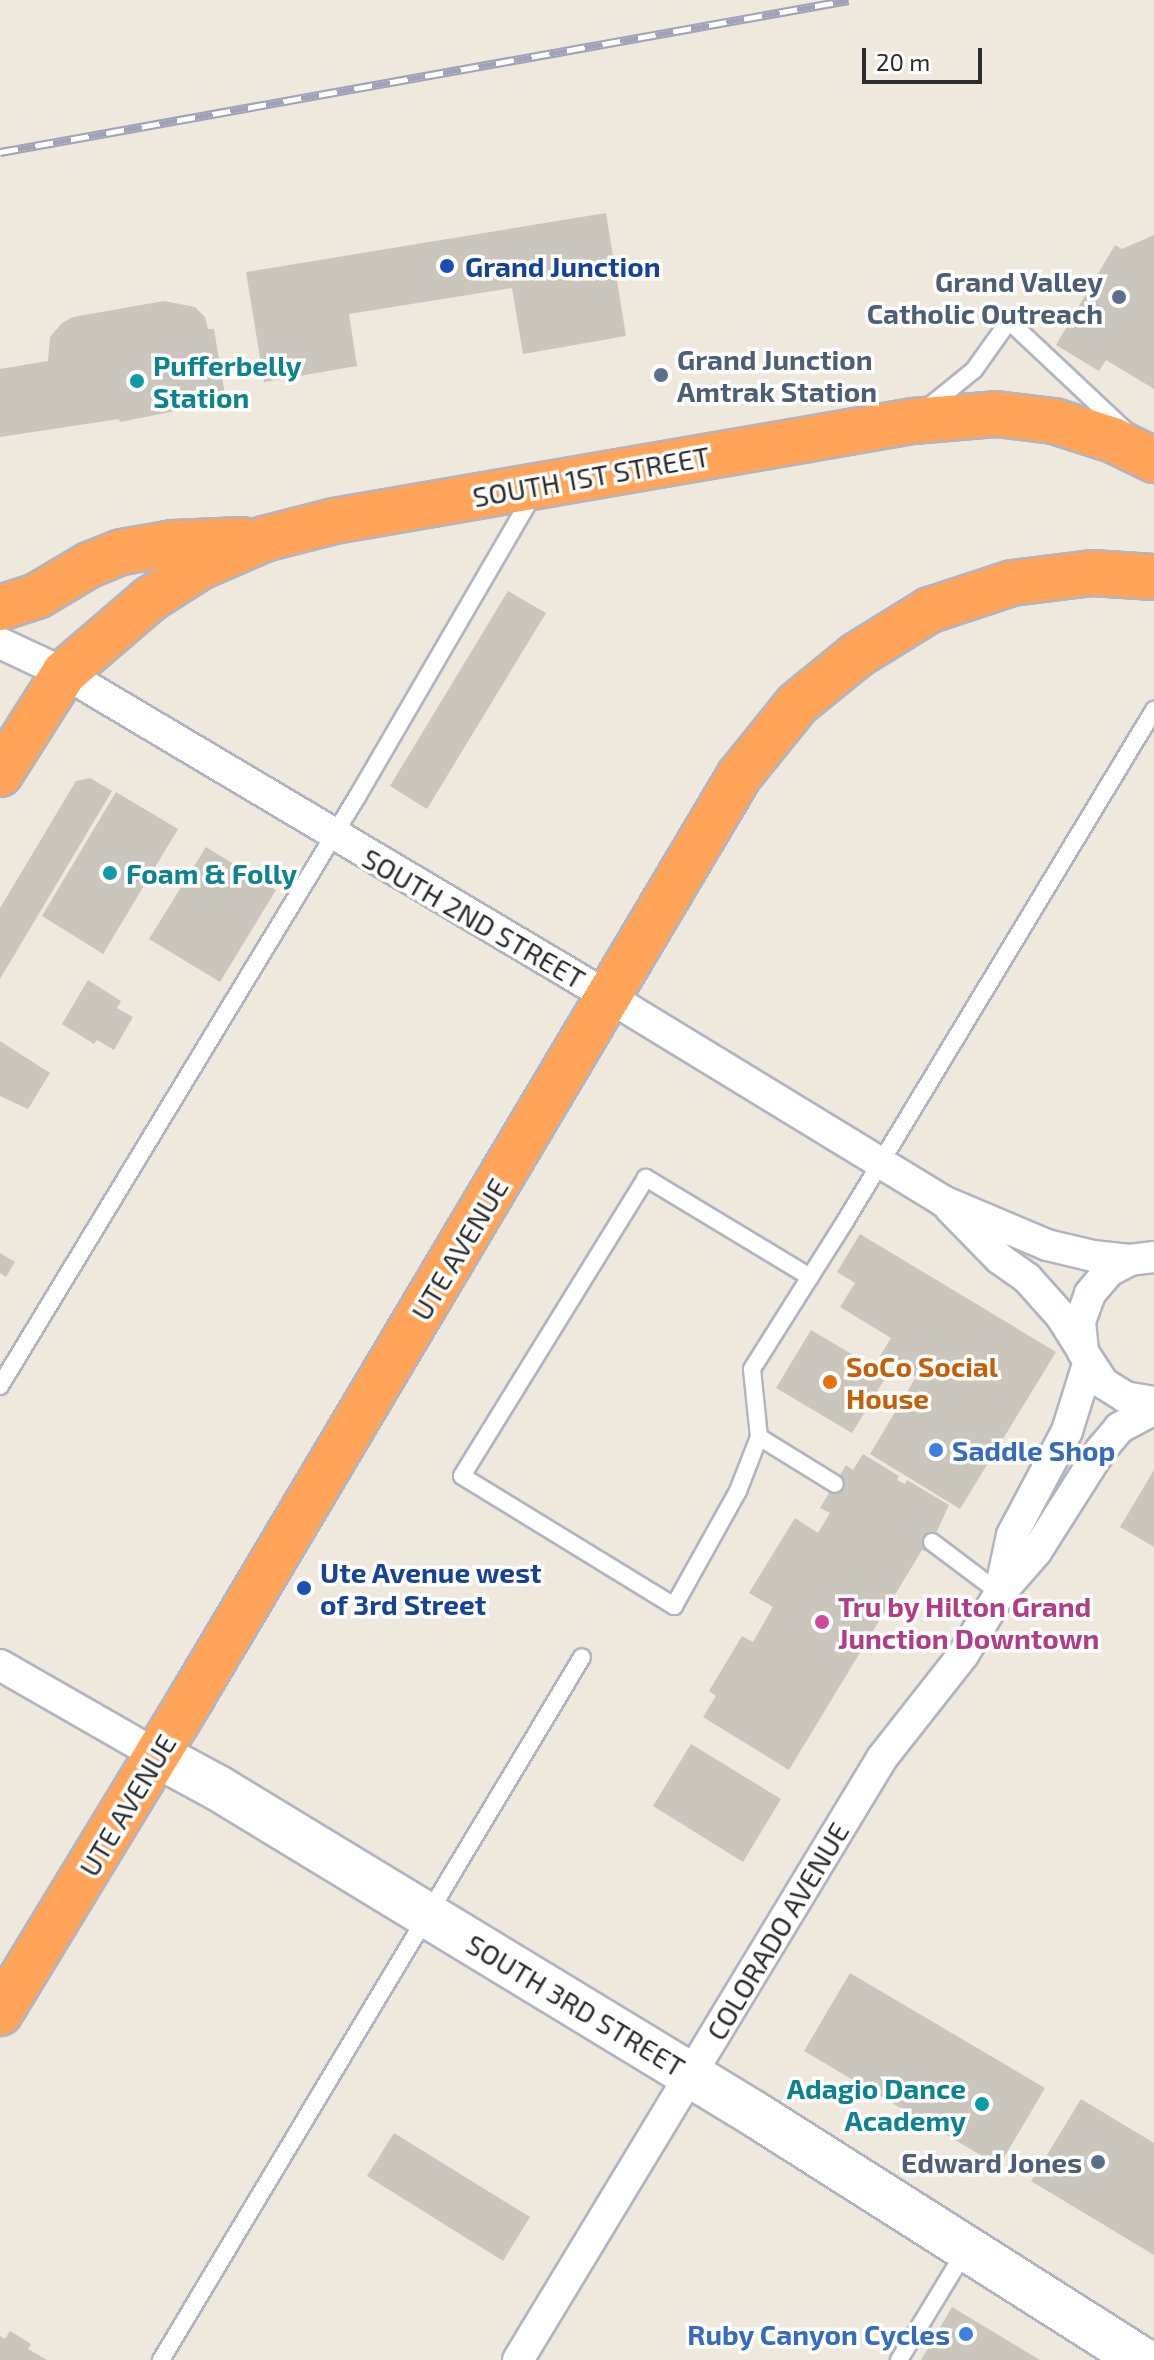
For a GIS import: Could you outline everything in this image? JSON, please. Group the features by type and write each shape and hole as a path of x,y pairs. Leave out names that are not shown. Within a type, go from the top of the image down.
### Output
{"highway":[{"name":"SOUTH 1ST STREET","path":"0,774 64,673 150,599 200,567 264,539 334,521 913,421 996,414 1054,421 1113,440 1154,458"},
{"path":"0,608 37,596 89,565 122,552 173,543 264,539"},
{"name":"UTE AVENUE","path":"0,2013 157,1755 739,776 797,704 857,655 930,610 1012,583 1092,573 1154,577"}],"street":[{"name":"SOUTH 2ND STREET","path":"0,643 64,673 609,997 943,1201 1047,1245 1093,1256 1142,1259"},
{"name":"SOUTH 2ND STREET","path":"943,1201 1000,1259 1027,1278 1061,1316 1086,1358 1115,1393 1154,1402"},
{"name":"COLORADO AVENUE","path":"1000,1593 1012,1535 1067,1431 1086,1358 1080,1322 1090,1294 1109,1271 1142,1259"},
{"name":"COLORADO AVENUE","path":"518,2360 882,1758 963,1655 1000,1593 1036,1552 1078,1480 1119,1428 1154,1409"},
{"name":"SOUTH 3RD STREET","path":"0,1665 428,1915 690,2075 1142,2360"}],"lane":[{"path":"913,421 974,370 1009,321 1154,458"},
{"path":"0,1386 334,835 539,485"},
{"path":"810,1277 646,1178 462,1476 674,1606 738,1491 759,1437 752,1369 810,1277 879,1164 1154,710"},
{"path":"759,1437 835,1484"},
{"path":"932,1542 1000,1593"},
{"path":"161,2360 582,1657"},
{"path":"899,2360 967,2249"}],"building":[{"name":"Grand Junction","path":"606,213 626,336 523,354 512,288 349,314 357,366 264,382 246,272"},
{"name":"Grand Valley Catholic Outreach","path":"1154,235 1154,389 1106,360 1099,371 1056,345 1115,245 1122,249"},
{"name":"Pufferbelly Station","path":"164,301 195,307 205,317 208,329 214,329 226,401 120,422 119,419 0,437 0,369 48,361 50,337 62,323 73,317"},
{"path":"508,591 546,613 427,809 390,786"},
{"path":"90,778 112,791 0,979 0,908 76,781"},
{"name":"Foam & Folly","path":"116,792 178,829 103,954 42,916"},
{"path":"206,847 276,890 220,982 149,939"},
{"path":"88,980 121,1001 117,1008 133,1017 114,1050 97,1040 94,1044 62,1024"},
{"path":"0,1041 50,1073 28,1109 0,1096"},
{"path":"860,1234 1056,1352 960,1509 870,1454 916,1377 880,1356 891,1338 840,1307 855,1283 837,1272"},
{"path":"0,1253 15,1262 6,1277 0,1273"},
{"path":"811,1330 887,1375 852,1433 776,1388"},
{"name":"Tru by Hilton Grand Junction Downtown","path":"863,1454 899,1476 897,1480 905,1484 907,1480 949,1505 932,1542 925,1551 922,1550 789,1770 703,1717 716,1696 709,1691 742,1636 753,1642 773,1607 749,1593 795,1518 818,1533 830,1513 820,1508 846,1465 853,1470"},
{"path":"1154,1470 1154,1547 1120,1527"},
{"path":"691,1744 781,1799 743,1862 653,1806"},
{"path":"850,1973 1045,2088 999,2166 804,2051"},
{"name":"Edward Jones","path":"1081,2099 1154,2143 1154,2255 1031,2181"},
{"path":"394,2133 530,2217 503,2261 367,2176"},
{"name":"Ruby Canyon Cycles","path":"952,2307 1040,2360 921,2360"},
{"path":"10,2331 31,2344 28,2349 47,2360 0,2360 0,2336 5,2339"}],"railway":[{"path":"0,152 849,0"}],"place":[{"name":"Grand Junction","path":"447,266"},
{"name":"Grand Valley Catholic Outreach","path":"1119,297"},
{"name":"Grand Junction Amtrak Station","path":"661,375"},
{"name":"Pufferbelly Station","path":"137,381"},
{"name":"Foam & Folly","path":"110,873"},
{"name":"SoCo Social House","path":"830,1382"},
{"name":"Saddle Shop","path":"936,1450"},
{"name":"Ute Avenue west of 3rd Street","path":"304,1588"},
{"name":"Tru by Hilton Grand Junction Downtown","path":"822,1622"},
{"name":"Adagio Dance Academy","path":"982,2104"},
{"name":"Edward Jones","path":"1098,2162"},
{"name":"Ruby Canyon Cycles","path":"966,2334"}]}
